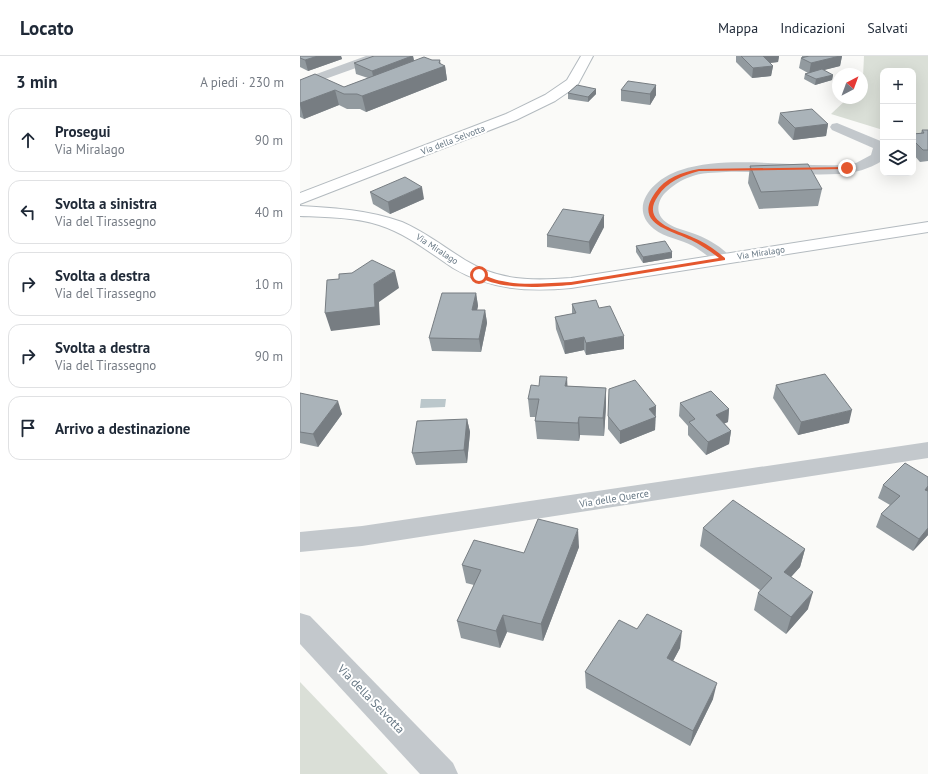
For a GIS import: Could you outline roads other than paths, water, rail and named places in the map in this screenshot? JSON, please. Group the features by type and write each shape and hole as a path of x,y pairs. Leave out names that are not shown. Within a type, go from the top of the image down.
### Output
{"street":[{"path":"300,84 377,56"},
{"name":"Via della Selvotta","path":"300,199 511,117 550,98 572,83 587,56"},
{"path":"723,259 705,245 692,238 666,229 654,220 651,214 651,205 659,190 679,175 693,171 732,169 836,169 861,166 877,158 880,149 878,145 837,127"},
{"name":"Via Miralago","path":"300,211 347,214 371,218 396,225 419,236 442,253 479,275 501,283 537,285 571,283 928,227"},
{"name":"Via delle Querce","path":"300,542 362,536 928,450"},
{"name":"Via della Selvotta","path":"300,625 442,774"}]}
